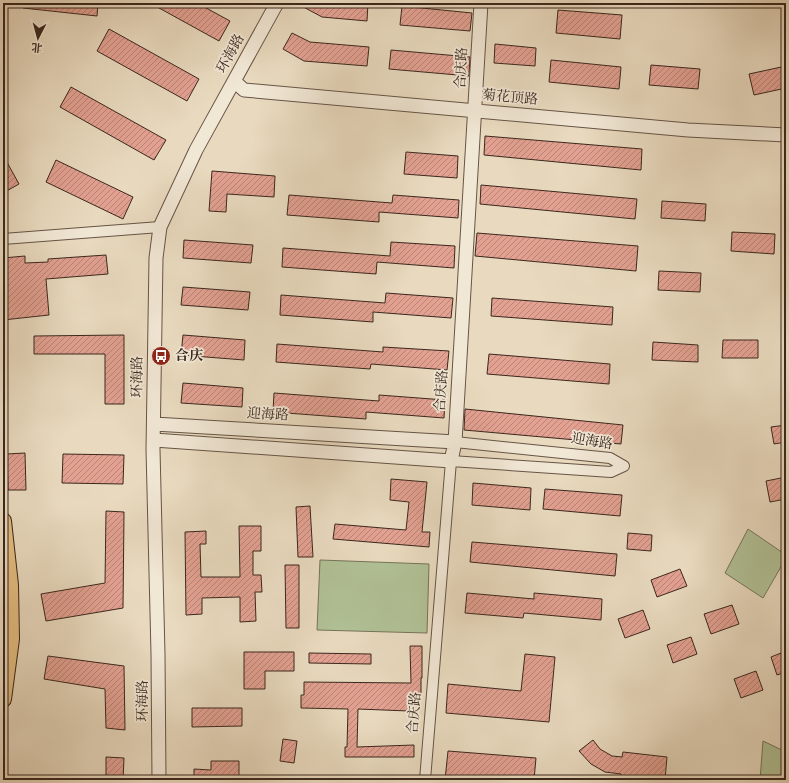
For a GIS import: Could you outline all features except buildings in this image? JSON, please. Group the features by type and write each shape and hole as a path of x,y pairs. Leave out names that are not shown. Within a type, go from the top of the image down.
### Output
{"main road":[{"path":"3,521 10,586 11,639 3,699"}],"street":[{"name":"环海路","path":"159,780 154,424 156,258 160,227 196,150 276,3"},
{"name":"合庆路","path":"425,780 451,461 455,442 482,3"},
{"name":"菊花顶路","path":"234,81 244,90 681,129 786,135"},
{"path":"3,239 160,227"},
{"name":"迎海路","path":"154,424 455,442 610,458 624,466 611,472 154,440"}],"green space":[{"path":"748,529 786,555 786,558 763,598 725,573"},
{"path":"320,560 429,564 427,633 317,630"},
{"path":"763,741 786,752 786,780 760,780"}],"place":[{"name":"合庆","path":"161,356"}]}
